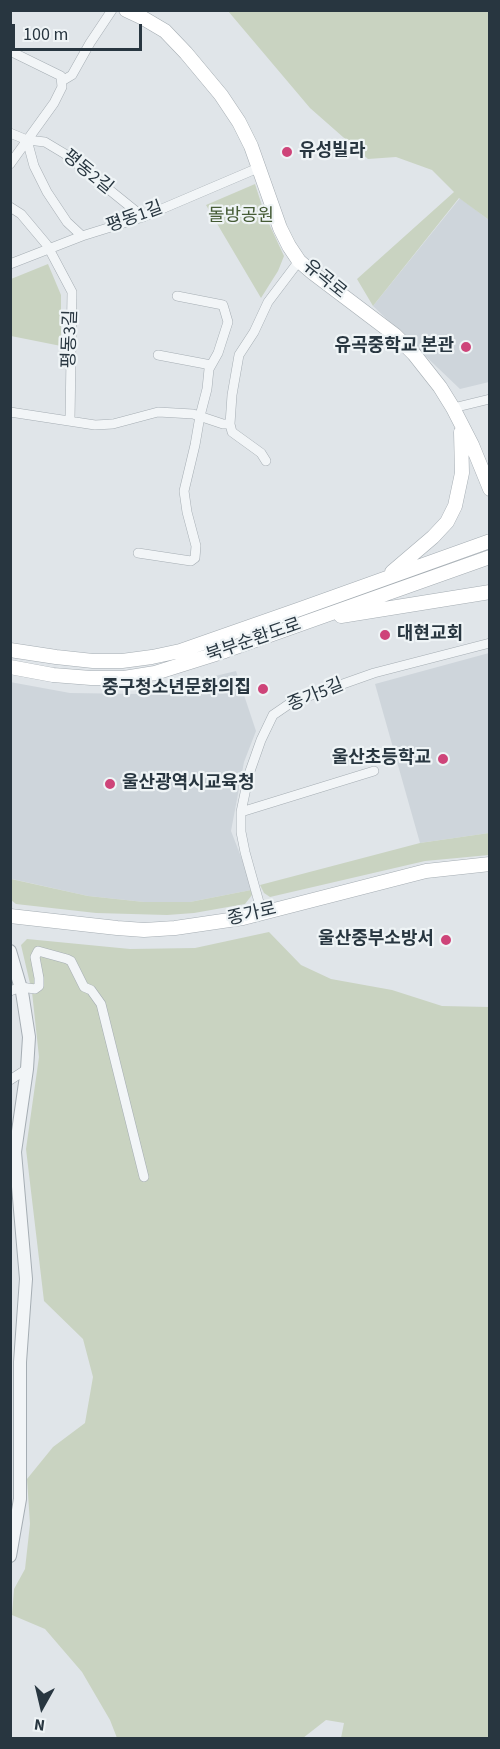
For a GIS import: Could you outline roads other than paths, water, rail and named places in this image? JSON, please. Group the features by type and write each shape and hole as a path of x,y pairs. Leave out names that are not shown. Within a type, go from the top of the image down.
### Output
{"main road":[{"name":"유곡로","path":"126,10 165,31 221,95 239,122 251,146 280,228 299,261 396,335 427,370 453,408 472,445 489,489"},
{"path":"378,581 415,554 447,522 455,506 462,473 463,449 460,424"},
{"path":"472,445 489,468"},
{"name":"북부순환도로","path":"10,650 93,661 122,661 180,651 489,541"},
{"name":"북부순환도로","path":"10,667 53,675 91,678 124,678 155,673 185,665 489,557"},
{"path":"304,623 489,592"},
{"name":"종가로","path":"10,916 144,930 212,924 426,871 489,864"}],"street":[{"path":"62,81 72,75 112,10"},
{"path":"10,51 61,76 62,81 62,87 54,103 10,164"},
{"name":"평동2길","path":"10,133 27,140 45,142 65,154 143,217"},
{"name":"평동2길","path":"27,140 34,166 47,192 67,222 82,236"},
{"name":"평동1길","path":"10,264 82,236 143,217 258,168"},
{"name":"평동3길","path":"10,207 21,214 49,248 72,292 70,420"},
{"path":"266,461 261,453 232,432 230,424 232,395 239,355 254,332 268,302 299,261"},
{"path":"138,553 191,561 195,558 196,546 184,491 207,389 209,369 218,353 228,322 223,305 177,296"},
{"path":"158,355 211,365"},
{"path":"453,408 489,399"},
{"path":"10,411 104,425 158,412 176,412 230,424"},
{"name":"종가5길","path":"262,913 244,852 241,812 249,774 273,715 292,702 374,674 489,643"},
{"path":"241,812 374,771"},
{"path":"10,951 16,989 29,1037 27,1069 15,1152 26,1279 20,1362 20,1499 10,1556"},
{"path":"16,989 35,989 39,986 35,957 38,951 42,951 71,961 84,987 91,990 101,1004 144,1177"},
{"path":"10,1080 27,1069"}],"place":[{"name":"유성빌라","path":"287,152"},
{"name":"유곡중학교 본관","path":"466,347"},
{"name":"대현교회","path":"385,635"},
{"name":"중구청소년문화의집","path":"263,689"},
{"name":"울산초등학교","path":"443,759"},
{"name":"울산광역시교육청","path":"110,784"},
{"name":"울산중부소방서","path":"446,940"}],"park label":[{"name":"돌방공원","path":"241,217"}]}
